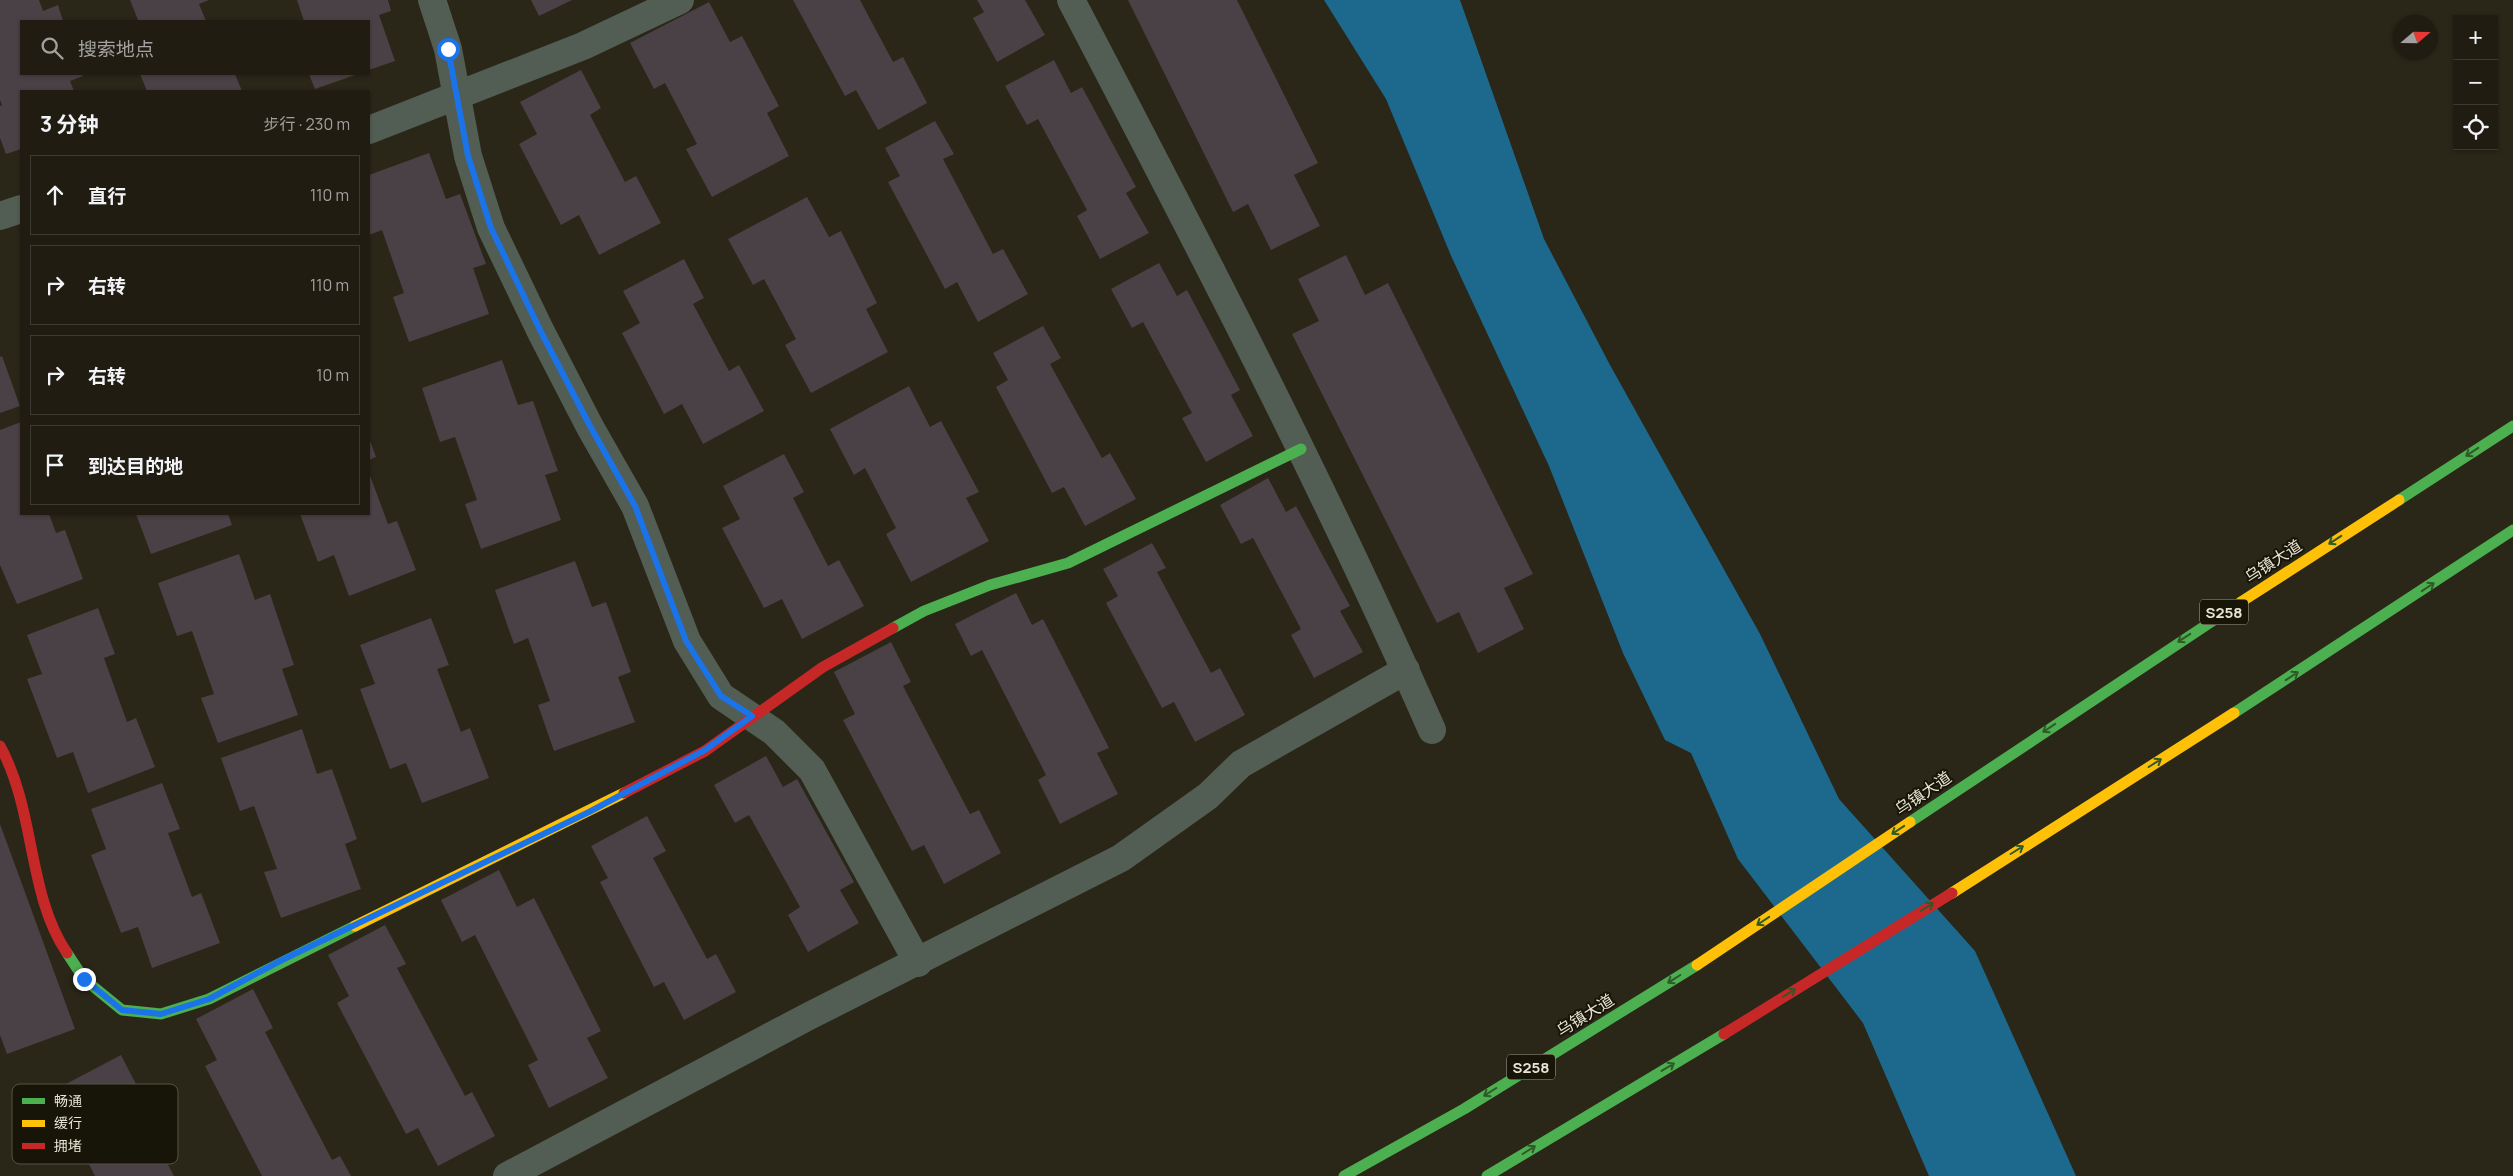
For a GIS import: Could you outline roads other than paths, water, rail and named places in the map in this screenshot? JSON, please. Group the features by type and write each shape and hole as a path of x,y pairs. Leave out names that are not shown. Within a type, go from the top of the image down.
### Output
{"main road":[{"name":"乌镇大道","path":"1344,1176 1464,1108 1715,954 2143,665 2513,426"},
{"path":"0,746 10,764 28,823 41,891 56,937 84,979 122,1010 161,1014 209,999 282,960 589,812 705,750 823,667 924,611 990,585 1068,563 1301,449"},
{"path":"1488,1176 1748,1019 1976,876 2343,643 2513,530"}],"street":[{"path":"432,0 448,49 468,156 491,228 545,341 635,506 686,641 721,696 774,732 812,770 918,963"},
{"path":"370,130 583,46 680,0"},
{"path":"1072,0 1357,561 1432,730"},
{"path":"0,216 20,208"},
{"path":"508,1176 811,1015 918,963 1120,858 1208,796 1241,764 1406,670"}],"water":[{"path":"1324,0 1460,0 1544,239 1610,365 1760,634 1839,799 1975,951 2076,1176 1929,1176 1863,1023 1738,859 1691,753 1665,740 1623,653 1549,466 1452,258 1386,99"}]}
